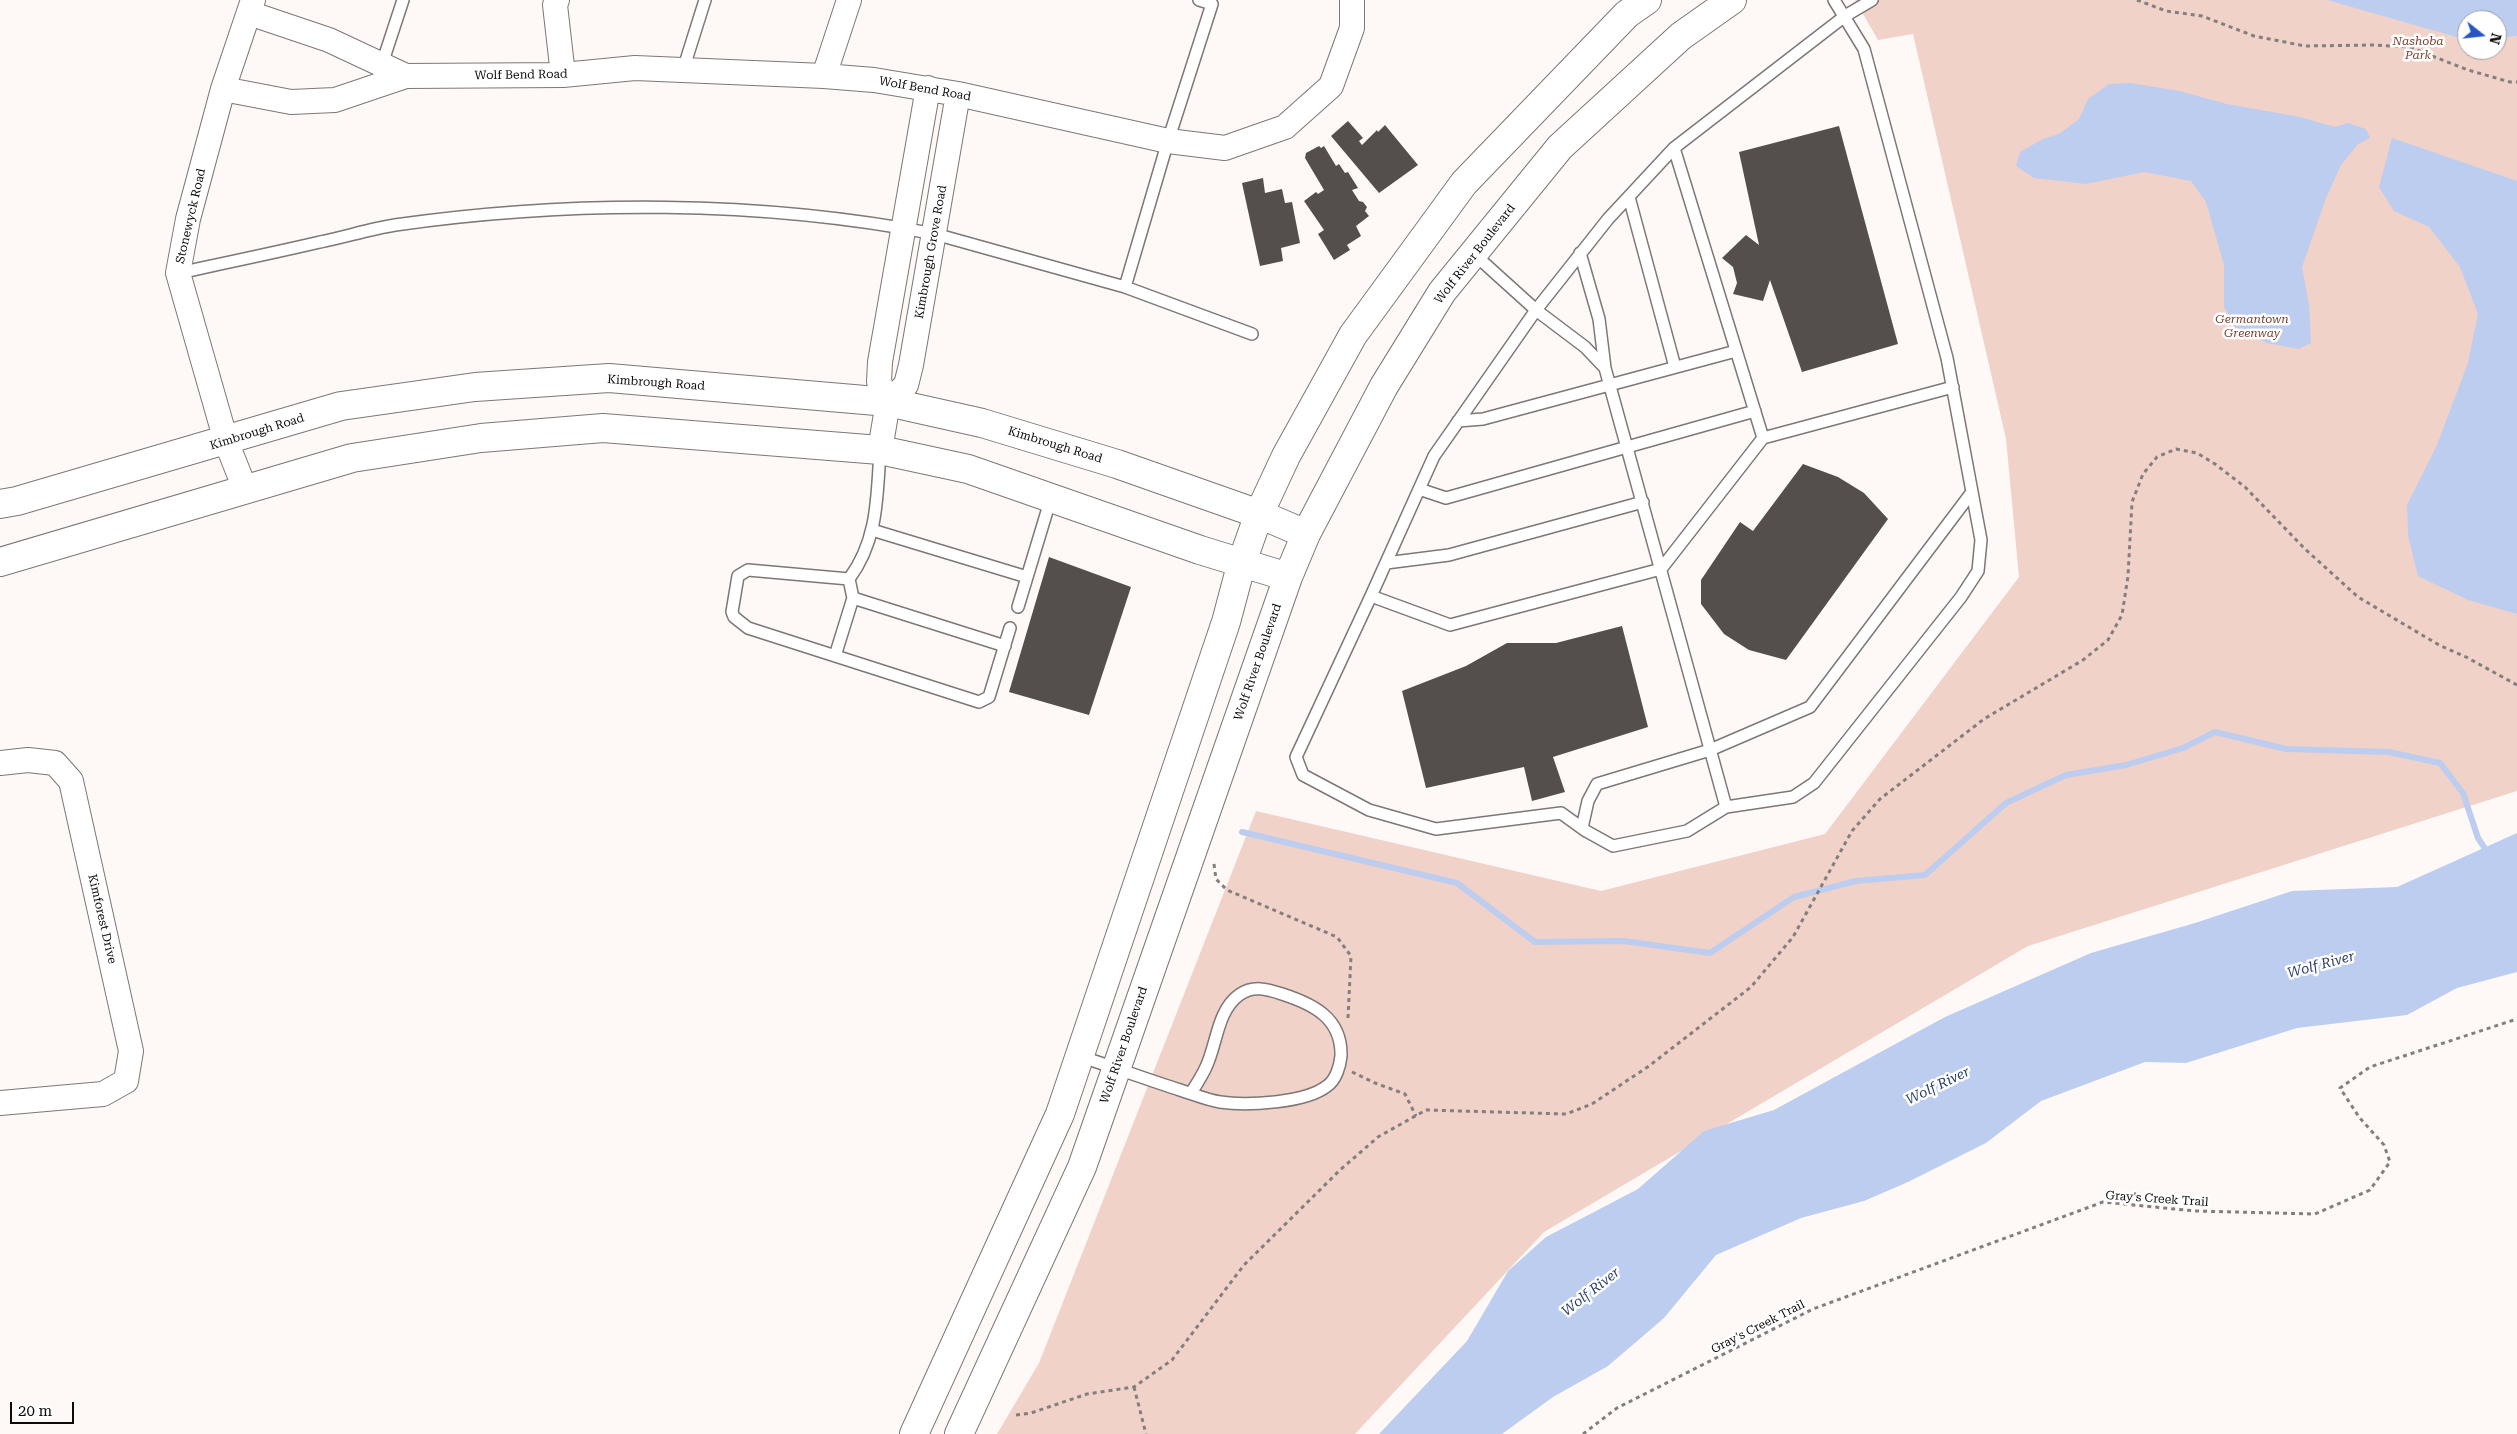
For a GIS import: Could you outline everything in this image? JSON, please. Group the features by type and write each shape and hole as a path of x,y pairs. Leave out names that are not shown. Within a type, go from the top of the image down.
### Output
{"main road":[{"path":"914,1434 1060,1114 1224,631 1242,562 1259,514 1286,456 1353,335 1464,182 1627,14 1647,0"},
{"name":"Wolf River Boulevard","path":"959,1434 1082,1167 1288,577 1306,534 1384,386 1442,292 1560,147 1681,36 1732,0"},
{"name":"Kimbrough Road","path":"0,504 17,501 226,441 341,406 475,387 609,378 888,402 982,423 1048,441 1259,514 1306,534"},
{"path":"0,562 352,458 481,438 603,428 880,450 968,469 1288,577"}],"street":[{"path":"557,0 555,6 563,75"},
{"path":"824,76 850,0"},
{"name":"Wolf Bend Road","path":"224,90 291,102 335,100 406,76 563,75 634,68 824,76 928,88 1168,141 1225,148 1286,127 1332,86 1352,28 1352,0"},
{"name":"Wolf Bend Road","path":"251,6 406,76"},
{"name":"Stonewyck Road","path":"245,489 226,441 178,274 188,219 224,90 251,6"},
{"path":"880,450 888,402 879,382 880,362 928,88"},
{"name":"Kimbrough Grove Road","path":"888,402 906,385 935,234 958,94"},
{"name":"Kimforest Drive","path":"0,763 28,760 55,763 71,781 131,1050 126,1081 103,1094 0,1103"}],"lane":[{"path":"374,88 403,0"},
{"path":"683,70 704,0"},
{"path":"1125,287 1168,141 1212,4 1199,0"},
{"path":"1834,0 1845,16 1864,49 1947,358 1981,540 1978,571 1954,605 1814,783 1793,797 1726,807 1687,831 1613,846 1582,828 1561,812 1436,829 1369,810 1303,775 1296,757 1434,456 1536,310 1580,254 1674,148 1845,16 1872,0"},
{"path":"1674,148 1763,438"},
{"path":"1629,197 1675,366"},
{"path":"178,274 393,226 497,214 623,207 757,212 904,228 935,234 1125,287 1252,334"},
{"path":"1474,254 1536,310 1585,347 1605,368"},
{"path":"1580,254 1598,319 1609,384 1726,807"},
{"path":"1458,421 1483,419 1736,351"},
{"path":"1371,596 1450,625 1661,569 1763,438 1953,387"},
{"path":"1419,489 1446,498 1755,411"},
{"path":"835,656 853,598 849,579 862,562 875,519 880,450"},
{"path":"1582,828 1588,801 1597,784 1710,750 1810,707 1972,492"},
{"path":"1018,607 1051,498"},
{"path":"1386,563 1449,555 1643,502"},
{"path":"872,530 1027,577"},
{"path":"849,579 748,570 738,576 732,612 734,617 748,628 978,702 989,697 1010,628"},
{"path":"853,598 1005,646"},
{"path":"1079,1056 1191,1093 1219,1102 1251,1104 1284,1100 1310,1094 1327,1087 1340,1064 1341,1043 1332,1022 1310,1003 1264,988 1247,990 1237,996 1225,1012 1207,1066 1191,1093"}],"path":[{"path":"2137,0 2166,11 2202,16 2254,36 2305,46 2372,44 2409,47 2468,70 2510,82 2517,82"},
{"path":"1016,1415 1031,1413 1087,1394 1134,1387 1172,1360 1244,1265 1378,1137 1426,1110 1566,1114 1592,1104 1650,1066 1751,987 1793,937 1852,831 1880,799 1984,719 2083,660 2108,640 2122,615 2128,576 2132,502 2143,474 2157,457 2176,450 2197,453 2245,487 2305,549 2358,598 2439,645 2466,657 2517,685"},
{"path":"1214,864 1216,879 1227,890 1337,937 1351,956 1348,1022"},
{"name":"Gray's Creek Trail","path":"1583,1434 1618,1408 1812,1309 2103,1202 2196,1211 2315,1214 2370,1190 2390,1162 2384,1145 2359,1117 2340,1088 2370,1067 2517,1019"},
{"path":"1345,1069 1405,1094 1416,1116"},
{"path":"1134,1387 1146,1434"}],"green space":[{"name":"Germantown Greenway","path":"1855,0 2517,0 2517,791 2028,946 1544,1232 1355,1434 997,1434 1039,1363 1256,811 1601,891 1825,834 2019,577 2006,439 1913,34 1878,40"}],"water":[{"path":"2327,0 2517,0 2517,36 2507,37 2507,10 2457,10 2457,37"},
{"path":"2130,83 2179,91 2227,104 2300,117 2335,127 2348,123 2366,129 2370,138 2358,144 2341,165 2326,198 2302,267 2309,304 2311,343 2299,349 2267,343 2235,327 2224,307 2224,265 2206,202 2191,181 2144,172 2086,184 2034,178 2016,166 2020,152 2043,139 2059,134 2079,119 2088,99 2109,84"},
{"path":"2392,138 2517,181 2517,614 2468,600 2418,576 2408,536 2407,505 2437,445 2468,363 2478,314 2460,267 2429,227 2394,211 2379,187"},
{"name":"Wolf River","path":"2517,833 2517,972 2457,988 2407,1015 2297,1028 2186,1063 2145,1062 2041,1101 1986,1143 1908,1182 1864,1201 1801,1218 1716,1255 1664,1318 1608,1366 1553,1397 1502,1434 1379,1434 1467,1341 1508,1271 1546,1237 1638,1189 1704,1131 1774,1110 1945,1017 2091,953 2195,923 2292,891 2397,887"}],"building":[{"path":"1348,121 1363,138 1359,141 1362,145 1385,125 1418,165 1379,193 1331,136"},
{"path":"1839,126 1898,344 1802,372 1770,280 1763,301 1733,294 1737,283 1733,267 1722,258 1746,235 1759,245 1739,152"},
{"path":"1319,146 1321,148 1324,146 1336,166 1339,164 1345,173 1348,172 1358,188 1352,190 1359,201 1363,202 1367,207 1365,211 1369,216 1356,226 1361,236 1347,245 1350,250 1334,260 1318,234 1324,230 1304,201 1316,192 1318,194 1324,190 1305,158 1306,153"},
{"path":"1263,178 1265,193 1282,189 1285,203 1292,202 1300,243 1281,248 1283,261 1260,266 1242,183"},
{"path":"1803,464 1838,477 1864,493 1888,519 1786,660 1749,650 1724,634 1701,604 1701,580 1740,522 1753,531"},
{"path":"1049,557 1131,587 1089,715 1009,692"},
{"path":"1622,626 1648,727 1553,757 1565,792 1532,801 1524,767 1426,788 1402,691 1466,666 1507,643 1556,643"}],"waterway":[{"path":"1242,832 1457,883 1535,942 1624,941 1710,953 1794,897 1856,881 1925,875 2006,803 2066,775 2126,765 2183,748 2215,732 2286,749 2389,752 2440,763 2463,793 2478,838 2488,853"}],"park label":[{"name":"Nashoba Park","path":"2418,48"}]}
